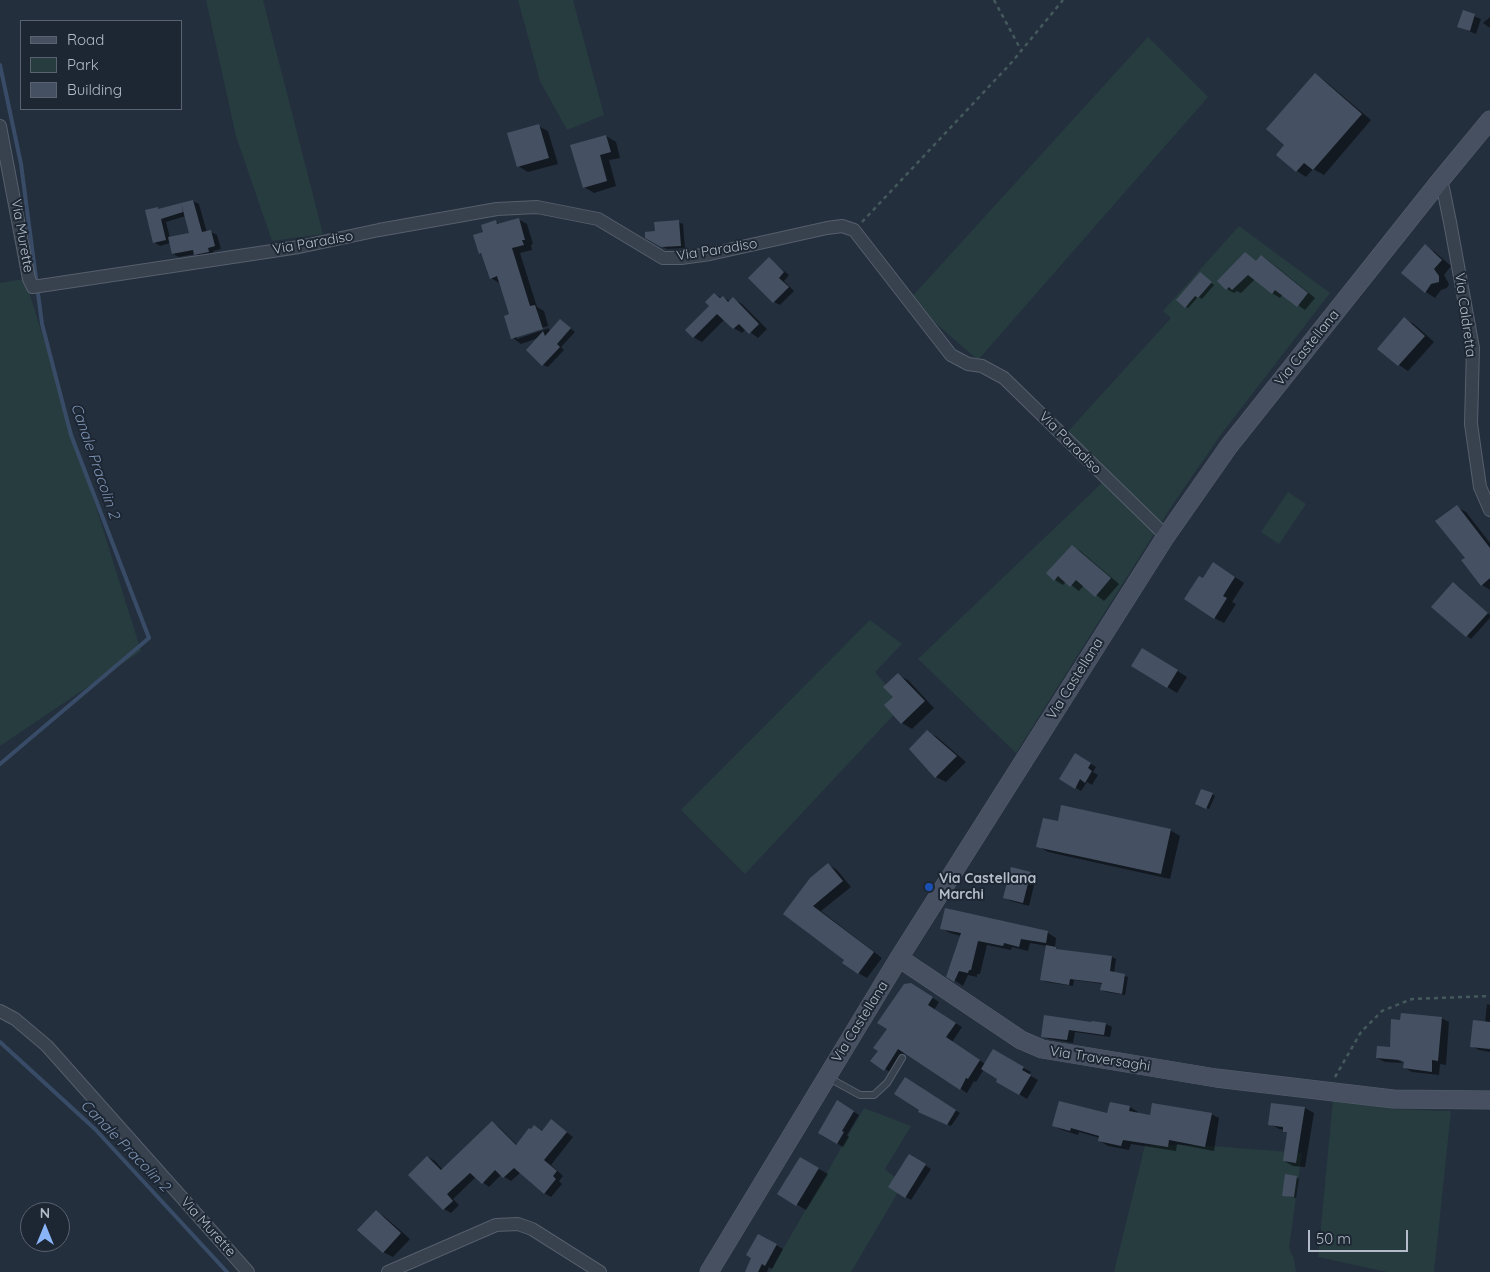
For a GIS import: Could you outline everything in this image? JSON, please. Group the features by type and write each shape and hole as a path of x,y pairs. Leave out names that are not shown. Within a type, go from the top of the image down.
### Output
{"main road":[{"name":"Via Castellana","path":"709,1272 899,958 1166,536 1229,446 1490,120"},
{"name":"Via Traversaghi","path":"899,958 1020,1040 1042,1049 1216,1078 1393,1098 1490,1100"}],"street":[{"name":"Via Murette","path":"0,126 29,279 33,287"},
{"name":"Via Caldretta","path":"1439,182 1443,188 1450,222 1473,348 1471,424 1480,487 1490,510"},
{"name":"Via Paradiso","path":"33,287 300,247 379,230 497,209 537,207 598,219 663,258 681,258 710,254 842,226 854,230 951,355 968,364 982,366 1004,378 1166,536"},
{"name":"Via Murette","path":"0,1011 14,1019 47,1046 248,1272"},
{"path":"388,1272 496,1225 518,1224 532,1229 600,1272"}],"lane":[{"path":"826,1076 860,1095 874,1095 887,1083 902,1058"}],"path":[{"path":"994,0 1022,50"},
{"path":"854,230 1022,50 1063,0"},
{"path":"1326,1090 1341,1069 1360,1032 1382,1011 1412,998 1490,996"}],"green space":[{"path":"206,0 263,0 323,234 272,241 236,136"},
{"path":"518,0 573,0 604,115 567,130 540,81"},
{"path":"1148,37 1208,97 978,360 909,300"},
{"path":"1239,226 1330,293 1222,433 1173,504 1016,753 918,659 1107,478 1062,438 1171,318 1163,311"},
{"path":"25,279 141,651 0,746 0,283"},
{"path":"1288,492 1306,504 1279,544 1261,532"},
{"path":"870,620 902,644 875,672 903,705 745,874 681,810"},
{"path":"1333,1100 1391,1109 1451,1111 1434,1272 1387,1272 1318,1257"},
{"path":"864,1108 911,1126 885,1169 903,1184 851,1272 770,1272"},
{"path":"1145,1145 1198,1145 1302,1153 1289,1248 1294,1259 1296,1272 1114,1272"}],"building":[{"path":"1463,10 1475,14 1470,31 1457,27"},
{"path":"1315,73 1362,114 1313,170 1304,163 1296,172 1276,155 1284,145 1266,129"},
{"path":"539,124 549,158 517,167 507,133"},
{"path":"606,135 611,152 600,155 607,181 583,188 570,145"},
{"path":"193,200 202,232 211,230 215,246 208,248 209,252 194,255 193,250 172,254 168,237 189,233 181,203"},
{"path":"181,203 183,212 161,219 166,240 153,243 145,210"},
{"path":"519,218 525,240 522,240 524,245 512,248 530,306 535,305 543,329 511,339 504,316 509,314 497,276 490,279 473,235 483,232 481,225 496,220 497,224"},
{"path":"679,220 681,246 661,247 645,238 645,232 655,231 654,222"},
{"path":"1425,244 1442,260 1434,269 1439,276 1439,282 1431,284 1425,293 1401,273"},
{"path":"1245,252 1256,261 1261,255 1308,293 1297,307 1275,290 1272,294 1248,275 1232,290 1229,287 1226,290 1217,281"},
{"path":"769,257 784,272 779,278 789,287 773,303 748,278"},
{"path":"1200,272 1212,282 1198,298 1195,296 1185,308 1176,300"},
{"path":"714,293 720,298 723,296 728,302 733,297 759,324 749,334 739,324 733,329 717,314 693,338 685,330 709,306 705,302"},
{"path":"1404,317 1425,336 1398,366 1377,349"},
{"path":"560,319 571,328 557,344 560,347 542,366 526,350 543,331 545,336"},
{"path":"1457,505 1490,548 1490,578 1481,586 1461,560 1465,558 1435,521"},
{"path":"1072,545 1111,578 1095,597 1076,580 1070,587 1058,576 1054,581 1046,573"},
{"path":"1213,562 1235,577 1223,596 1227,598 1214,619 1184,599 1199,576 1203,578"},
{"path":"1453,582 1488,613 1466,637 1431,607"},
{"path":"1142,648 1178,670 1167,688 1131,666"},
{"path":"898,673 925,701 901,724 884,705 893,697 883,687"},
{"path":"927,730 957,756 935,778 909,749"},
{"path":"1075,753 1091,763 1088,768 1092,771 1085,783 1080,779 1075,789 1059,779"},
{"path":"1201,789 1213,793 1206,809 1195,804"},
{"path":"1061,805 1171,829 1161,874 1036,847 1043,818 1058,821"},
{"path":"828,863 843,881 813,906 874,952 858,974 842,963 844,960 783,914 810,878"},
{"path":"1011,867 1031,872 1023,903 1003,898"},
{"path":"945,908 1048,931 1046,943 1021,939 1019,947 1004,943 1003,946 978,941 971,970 968,973 959,971 954,982 946,977 961,933 940,929"},
{"path":"1046,945 1056,947 1056,949 1112,956 1110,971 1125,974 1122,994 1100,990 1102,983 1070,979 1069,985 1040,980"},
{"path":"911,983 933,997 928,1005 956,1023 946,1037 980,1060 968,1079 966,1078 960,1090 898,1049 884,1071 870,1061 878,1051 873,1048 887,1029 877,1023 904,984"},
{"path":"1401,1013 1442,1017 1438,1061 1432,1060 1432,1072 1403,1068 1404,1062 1400,1060 1376,1058 1377,1046 1390,1047 1391,1019 1400,1020"},
{"path":"1044,1015 1106,1023 1104,1035 1069,1030 1067,1040 1041,1037"},
{"path":"1473,1020 1490,1022 1490,1049 1470,1047"},
{"path":"993,1049 1024,1067 1022,1070 1031,1075 1019,1095 996,1082 997,1079 981,1069"},
{"path":"905,1077 956,1110 947,1125 918,1112 919,1110 894,1094"},
{"path":"837,1100 854,1111 842,1131 844,1132 837,1144 818,1133"},
{"path":"1059,1101 1107,1113 1110,1102 1130,1106 1129,1111 1150,1115 1152,1103 1212,1113 1205,1147 1169,1140 1168,1147 1123,1140 1121,1146 1098,1141 1099,1136 1071,1128 1070,1131 1052,1126"},
{"path":"1271,1103 1305,1107 1296,1163 1283,1161 1287,1132 1283,1132 1283,1127 1268,1125"},
{"path":"551,1119 567,1132 544,1160 557,1171 553,1176 556,1179 544,1194 514,1168 503,1178 495,1170 482,1184 470,1173 447,1194 453,1201 443,1210 408,1175 427,1156 441,1170 492,1121 516,1145 529,1128 531,1129 534,1125 542,1131"},
{"path":"909,1154 926,1164 905,1198 888,1187"},
{"path":"800,1157 819,1168 796,1206 777,1194"},
{"path":"1285,1174 1297,1176 1294,1197 1282,1196"},
{"path":"376,1210 401,1233 383,1253 357,1230"},
{"path":"758,1234 777,1244 765,1266 762,1264 758,1272 745,1272 751,1258 746,1255"}],"waterway":[{"name":"Canale Pracolin 2","path":"0,65 21,164 42,324 71,435 149,638 0,764"},
{"name":"Canale Pracolin 2","path":"0,1042 95,1129 227,1272"}],"place":[{"name":"Via Castellana Marchi","path":"929,887"}]}
